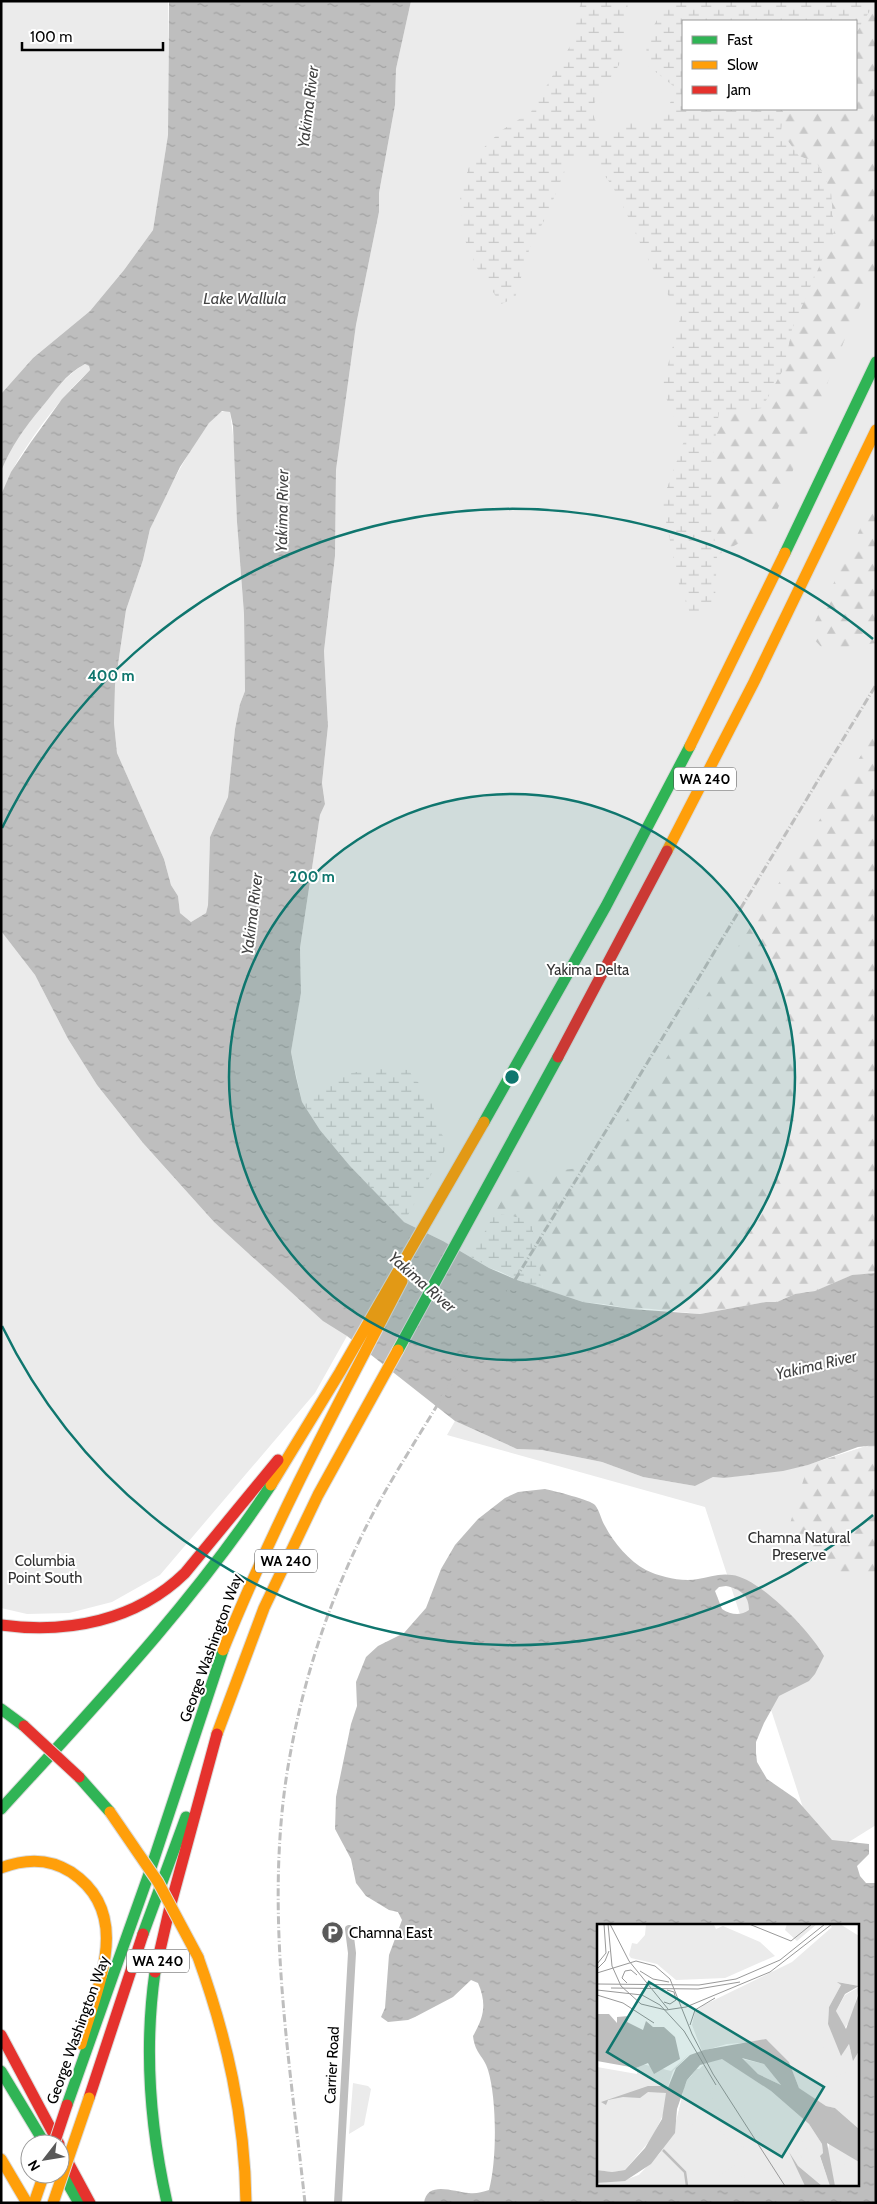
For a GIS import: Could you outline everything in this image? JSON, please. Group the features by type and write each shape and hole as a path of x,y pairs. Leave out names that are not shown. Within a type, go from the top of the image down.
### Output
{"highway":[{"name":"WA 240","path":"1,1809 140,1655 203,1579 253,1511 321,1404 494,1106 662,800 705,717 876,362"},
{"name":"WA 240","path":"167,2203 159,2167 153,2117 149,2056 153,1994 162,1940 220,1725 264,1608 300,1530 524,1122 754,682 876,430"},
{"name":"George Washington Way","path":"57,2134 150,1871 225,1646 275,1528 344,1391 494,1106"},
{"path":"1,1625 37,1629 90,1624 129,1610 166,1590 190,1566 321,1404"},
{"path":"1,1709 24,1726 79,1777 138,1848 165,1891 198,1958 227,2040 237,2087 245,2150 246,2203"},
{"name":"George Washington Way","path":"53,2203 146,1926 220,1725"},
{"path":"1,1868 19,1862 46,1862 60,1866 84,1881 93,1892 102,1908 107,1924 106,1942 67,2105"},
{"path":"1,2035 53,2134"},
{"path":"1,2071 39,2134"},
{"path":"1,2159 27,2203"},
{"path":"70,2166 90,2203"},
{"path":"34,2203 41,2184"},
{"path":"68,2184 79,2203"}],"street":[{"name":"Carrier Road","path":"338,2203 352,1953 349,1929"}],"green space":[{"path":"1,1 168,1 168,135 153,230 124,270 90,311 33,358 1,394"},
{"name":"Yakima Delta","path":"411,1 876,1 876,1273 852,1275 815,1291 795,1294 777,1302 631,1309 604,1304 489,1268 443,1241 404,1222 350,1166 302,1102 291,1052 301,993 300,948 320,815 325,803 322,783 328,726 324,651 335,556 336,470 356,325 379,212 379,193 395,105 396,69"},
{"path":"581,1 628,1 624,42 619,65 591,108 597,125 605,135 617,132 632,122 649,124 666,111 677,89 647,65 646,39 668,1 876,1 857,31 857,20 682,20 682,110 783,110 781,132 799,156 817,163 831,191 834,232 792,329 784,368 762,408 738,412 719,412 713,455 713,529 717,555 715,599 699,616 690,613 679,584 662,502 684,441 662,388 681,315 652,268 610,183 591,160 578,149 566,168 547,215 530,247 515,298 501,304 477,268 464,238 460,196 471,160 502,130 531,112 572,43"},
{"path":"876,3 876,273 850,326 771,526 717,555 713,519 713,483 719,411 738,412 783,368 792,329 834,232 817,163 799,156 781,132 783,110 857,110 857,32"},
{"path":"85,364 89,366 90,370 60,401 34,436 16,464 1,495 1,472 5,460 23,429 62,382"},
{"path":"230,412 235,451 237,522 244,614 245,691 240,704 235,729 228,797 210,837 208,905 206,913 191,922 180,913 178,896 171,885 164,859 117,753 114,723 115,685 126,610 143,560 150,529 164,497 190,451 217,413"},
{"path":"876,496 876,643 824,650 809,634"},
{"path":"876,732 876,1273 852,1275 815,1291 795,1294 777,1302 766,1302 700,1314 583,1302 543,1289 531,1220 495,1213 517,1171 537,1173 597,1166"},
{"name":"Columbia Point South","path":"1,931 35,975 68,1039 97,1085 143,1143 214,1222 347,1336 315,1393 160,1575 112,1602 69,1613 27,1614 1,1608"},
{"path":"374,1069 408,1070 431,1098 439,1129 448,1145 404,1222 350,1166 320,1130 302,1102 334,1076"},
{"path":"495,1213 531,1220 543,1289 517,1280 471,1257"},
{"name":"Chamna Natural Preserve","path":"455,1421 517,1449 542,1450 602,1462 643,1477 695,1486 713,1477 724,1478 808,1465 876,1443 876,1825 820,1860 705,1507 447,1435"},
{"path":"876,1443 876,1470 871,1479 876,1484 876,1574 836,1575 785,1540 808,1465"},
{"path":"353,2083 368,2086 371,2089 364,2125 349,2134"}],"water":[{"name":"Lake Wallula","path":"169,1 411,1 396,69 395,105 379,193 379,212 356,325 336,470 335,556 324,651 328,726 322,783 325,804 320,815 300,948 301,993 291,1052 302,1102 320,1130 350,1166 404,1222 443,1241 489,1268 517,1280 583,1302 631,1309 700,1314 766,1302 777,1302 795,1294 815,1291 852,1275 876,1273 876,1445 858,1447 808,1465 783,1471 724,1478 713,1477 695,1486 643,1477 602,1462 542,1450 517,1449 455,1421 347,1336 323,1321 214,1222 143,1143 97,1085 68,1039 35,975 1,931 1,495 11,472 31,442 62,399 90,370 89,366 85,364 78,368 60,384 24,430 1,471 1,394 33,358 90,311 124,270 153,230 168,135","holes":["222,411 230,412 233,426 237,522 244,614 245,691 240,704 235,729 228,797 210,837 208,905 206,913 191,922 180,913 178,896 171,885 164,859 117,753 114,723 115,685 126,610 143,560 150,529 180,467 209,423"]},
{"path":"545,1489 592,1503 597,1507 604,1524 617,1545 634,1562 646,1570 664,1577 685,1580 723,1574 743,1578 784,1608 808,1634 824,1656 815,1674 809,1681 779,1696 756,1742 756,1753 757,1762 767,1779 796,1799 832,1840 869,1844 869,1854 857,1866 860,1876 866,1883 876,1883 876,2203 424,2203 426,2196 436,2189 472,2193 489,2190 495,2147 493,2097 488,2070 476,2047 473,2036 482,2016 483,1997 478,1983 471,1980 453,1997 408,2020 388,2022 381,2017 385,2008 389,1955 402,1920 398,1912 389,1910 366,1896 356,1883 351,1859 335,1829 336,1797 351,1724 357,1706 356,1682 366,1657 378,1646 404,1633 426,1608 441,1569 455,1545 478,1519 505,1498 518,1492","holes":["726,1586 736,1589 743,1594 749,1605 749,1610 743,1613 729,1613 722,1609 715,1591 719,1587"]}],"railway":[{"path":"305,2203 281,1976 278,1920 279,1863 283,1806 296,1724 309,1673 334,1599 364,1531 394,1476 505,1297 876,685"}],"traffic: fast":[{"path":"785,553 876,362"},
{"path":"484,1122 606,906 690,746"},
{"path":"398,1350 558,1057"},
{"path":"1,1809 108,1692 176,1612 241,1529 271,1485"},
{"path":"67,2105 150,1871 223,1650"},
{"path":"1,1709 24,1726"},
{"path":"79,1777 110,1812"},
{"path":"143,1934 186,1817"},
{"path":"155,1972 150,2030 150,2088 156,2146 167,2203"},
{"path":"1,2071 39,2134"},
{"path":"68,2184 79,2203"}],"traffic: slow":[{"path":"667,851 754,682 876,430"},
{"path":"690,746 785,553"},
{"path":"271,1485 340,1372 484,1122"},
{"path":"223,1650 285,1509 402,1281"},
{"path":"217,1734 264,1608 318,1495 398,1350"},
{"path":"110,1812 158,1882 198,1957"},
{"path":"1,1868 36,1861 63,1867 90,1889 101,1908 106,1930 106,1952 95,1999 81,2044"},
{"path":"198,1957 218,2018 232,2078 242,2140 246,2203"},
{"path":"53,2203 89,2098"},
{"path":"1,2159 27,2203"},
{"path":"34,2203 41,2184"}],"traffic: jam":[{"path":"558,1057 667,851"},
{"path":"1,1625 26,1627 75,1625 123,1613 145,1603 185,1573 278,1460"},
{"path":"24,1726 79,1777"},
{"path":"155,1972 169,1911 217,1734"},
{"path":"89,2098 143,1934"},
{"path":"1,2035 54,2134"},
{"path":"57,2134 67,2105"},
{"path":"70,2166 90,2203"}],"place":[{"name":"Chamna East","path":"333,1933"}],"water label":[{"name":"Yakima River","path":"308,107"},
{"name":"Yakima River","path":"282,511"},
{"name":"Yakima River","path":"252,914"},
{"name":"Yakima River","path":"422,1282"},
{"name":"Yakima River","path":"816,1365"}]}
